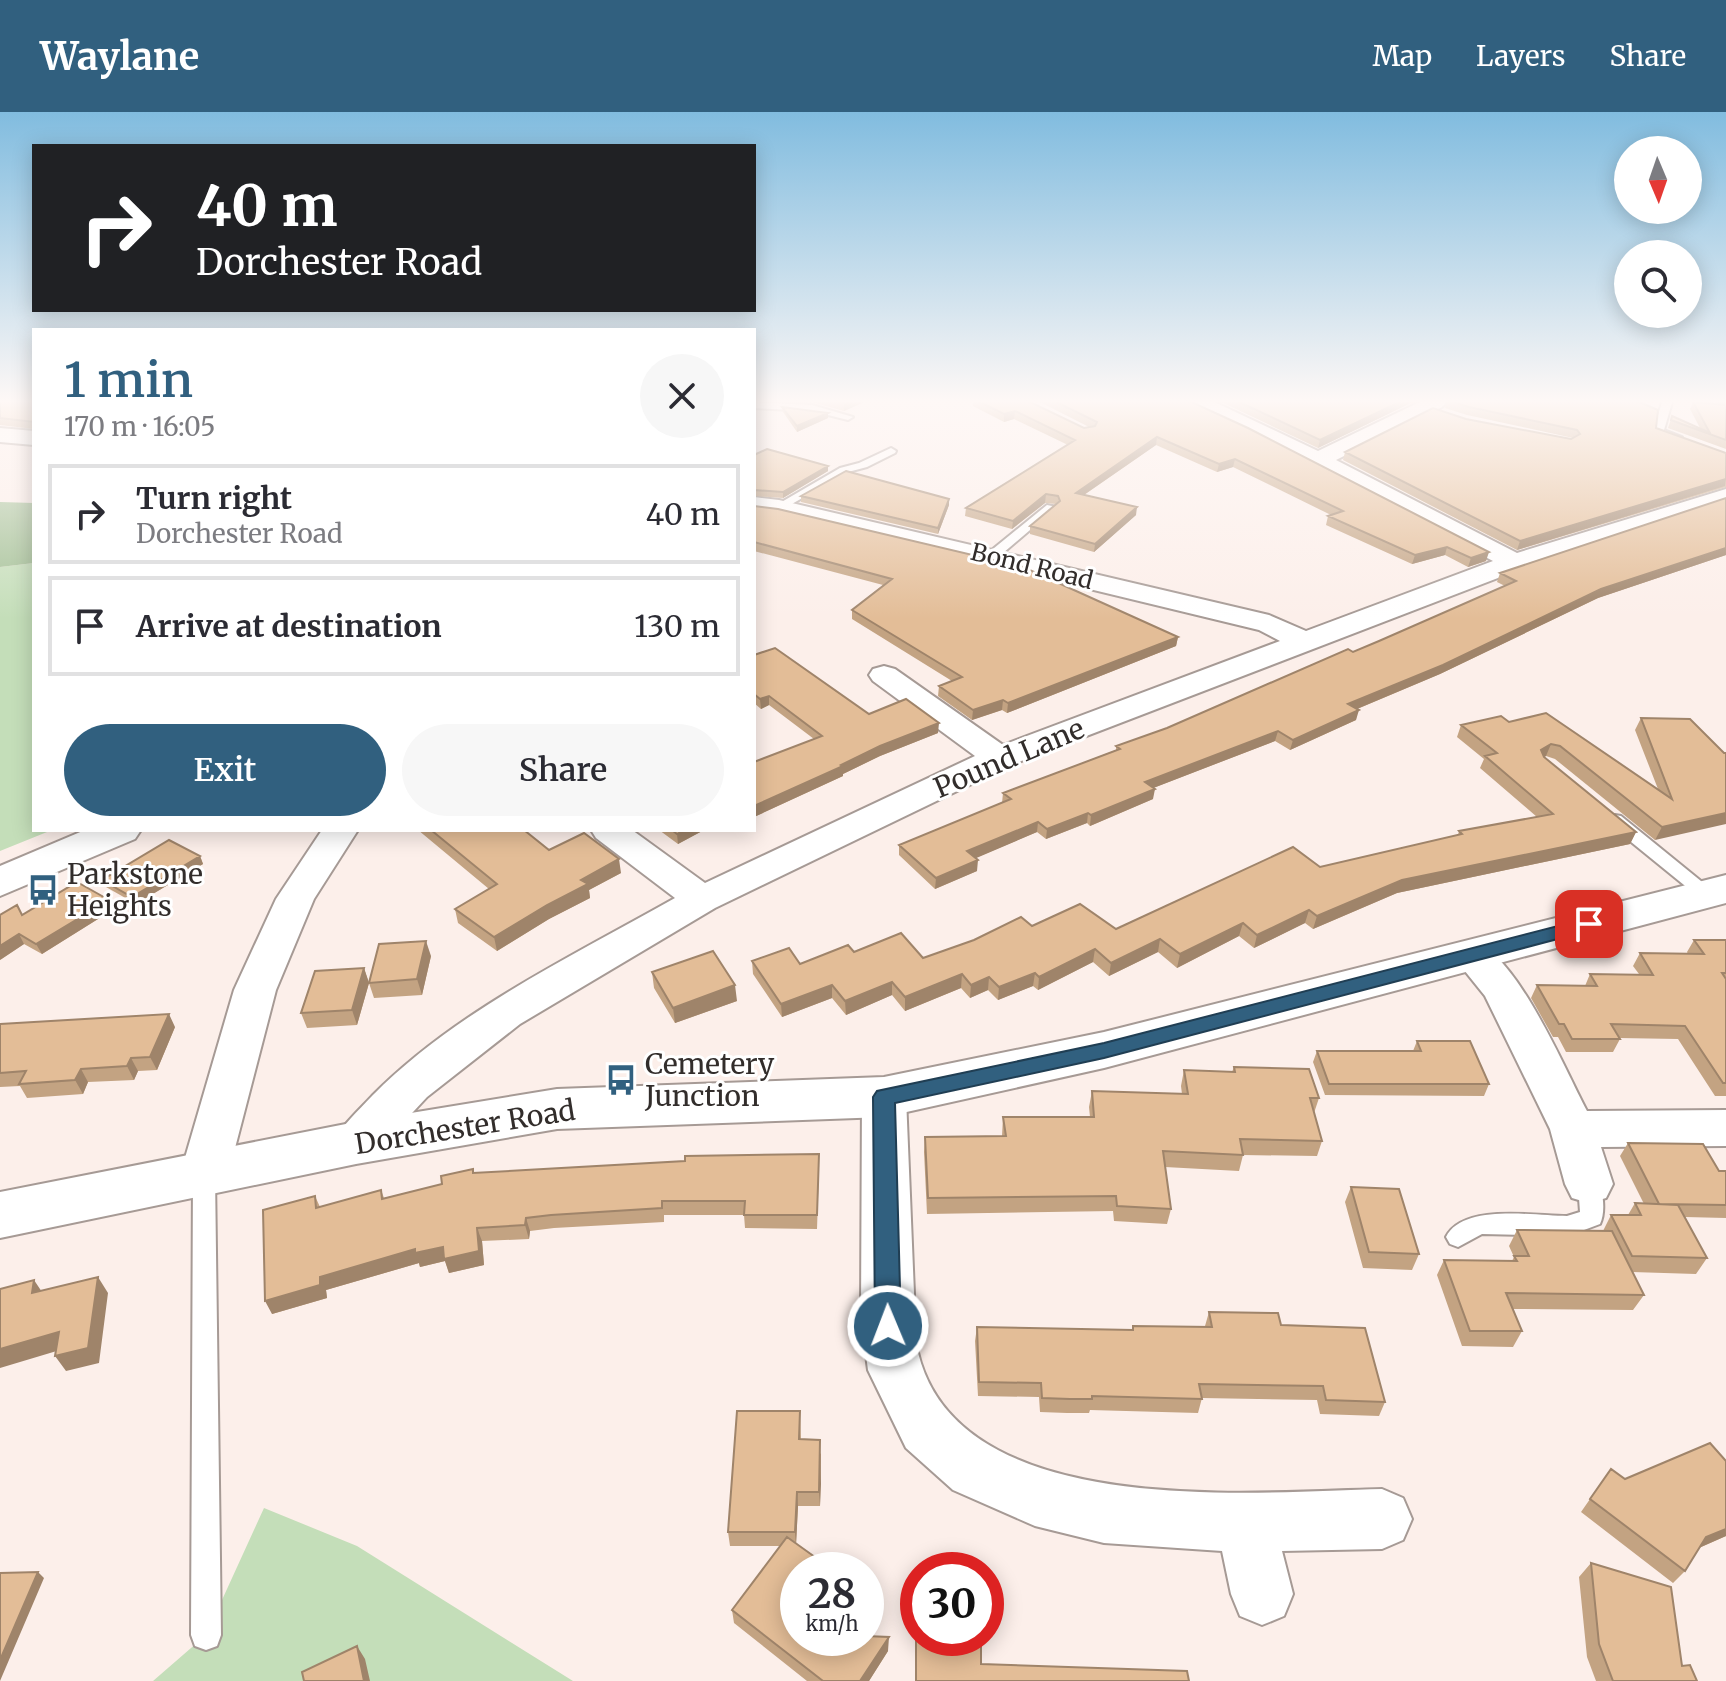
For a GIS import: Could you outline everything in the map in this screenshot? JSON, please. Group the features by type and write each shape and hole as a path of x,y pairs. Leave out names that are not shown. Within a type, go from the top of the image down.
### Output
{"street":[{"path":"1342,472 1515,562"},
{"name":"Pound Lane","path":"356,1143 411,1085 505,1013 702,899 999,758 1515,562 1726,496"},
{"name":"Bond Road","path":"766,505 992,556 1269,624 1305,642"},
{"path":"884,675 999,758"},
{"path":"0,882 115,832"},
{"path":"204,1175 255,990 295,899 339,832"},
{"path":"612,832 702,899"},
{"name":"Dorchester Road","path":"0,1215 356,1143 557,1109 884,1097 1104,1050 1716,891"},
{"path":"1472,955 1502,989 1573,1129 1589,1184"},
{"path":"884,1097 888,1326 894,1366 905,1398 932,1435 996,1481 1052,1504 1130,1518 1185,1522 1382,1519"},
{"path":"1573,1129 1726,1128"},
{"path":"1245,1520 1262,1594"}],"lane":[{"path":"766,505 839,472"},
{"path":"992,556 1051,507"},
{"path":"1596,804 1716,891"},
{"path":"204,1175 206,1635"},
{"path":"1458,1237 1478,1224 1568,1226 1592,1217 1589,1184"}],"green space":[{"path":"0,502 32,503 32,563 0,567"},
{"path":"32,563 32,832 47,832 0,851 0,567"},
{"path":"264,1508 357,1546 573,1681 153,1681 206,1635"}],"building":[{"path":"756,472 817,472 783,492 756,490"},
{"path":"844,472 850,472 949,499 938,528 801,496"},
{"path":"1023,472 1106,472 1076,493 1137,507 1095,544 1030,526 1060,501 1058,496 1046,494 1013,521 966,508"},
{"path":"1262,472 1334,472 1489,552 1471,558 1447,547 1415,555 1328,516 1343,511"},
{"path":"1385,472 1726,472 1726,479 1520,541"},
{"path":"1726,498 1726,548 1601,589 1443,665 1348,704 1359,710 1293,740 1278,731 1145,782 1155,789 1091,815 1088,813 1047,829 1038,822 967,851 978,860 936,878 899,845 1011,799 1003,793 1120,749 1116,746 1167,728 1348,649 1353,652 1516,581 1500,573"},
{"path":"756,506 1023,567 1178,637 1008,703 1003,700 973,710 939,686 962,677 852,610 892,579 756,543"},
{"path":"775,648 869,714 906,699 939,723 880,746 756,805 756,761 822,736 769,696 760,699 756,696 756,654"},
{"path":"1546,713 1672,799 1641,718 1690,719 1726,753 1726,813 1662,827 1560,746 1551,744 1541,750 1544,757 1636,832 1402,880 1317,916 1309,910 1257,935 1243,923 1180,954 1160,939 1111,963 1095,949 1039,977 1035,973 999,987 989,977 971,985 962,974 905,997 892,982 845,1001 832,985 781,1004 752,961 789,948 800,964 848,945 854,952 901,933 923,958 974,940 1021,917 1032,926 1080,904 1116,929 1293,847 1320,867 1462,834 1459,831 1553,814 1485,756 1497,753 1461,725 1501,716 1509,722"},
{"path":"433,832 526,832 549,850 584,833 619,859 581,880 588,884 494,937 455,909 497,884"},
{"path":"169,840 200,856 132,897 102,880"},
{"path":"77,882 109,900 36,944 19,934 0,946 0,915 17,905 22,915"},
{"path":"1694,940 1726,940 1726,973 1722,973 1726,979 1726,1083 1723,1083 1685,1026 1611,1024 1620,1039 1572,1039 1564,1024 1559,1024 1537,985 1597,986 1590,974 1653,975 1640,953 1704,954"},
{"path":"426,941 417,979 369,983 379,944"},
{"path":"713,951 735,985 673,1008 652,972"},
{"path":"364,968 352,1010 301,1013 315,971"},
{"path":"169,1014 150,1057 131,1058 127,1066 81,1069 75,1080 19,1084 26,1071 0,1073 0,1024"},
{"path":"1417,1041 1470,1041 1489,1084 1329,1084 1317,1051 1421,1051"},
{"path":"1234,1067 1309,1069 1319,1098 1310,1098 1322,1141 1240,1139 1243,1155 1163,1151 1171,1209 1117,1206 1116,1196 928,1198 925,1137 1006,1136 1003,1117 1094,1117 1092,1091 1188,1094 1184,1070 1235,1072"},
{"path":"1628,1143 1703,1144 1719,1171 1726,1171 1726,1205 1659,1204"},
{"path":"819,1154 817,1215 744,1215 745,1201 662,1201 662,1208 526,1218 525,1225 477,1228 479,1251 444,1259 443,1247 415,1253 415,1249 320,1277 320,1285 265,1301 263,1210 315,1196 316,1208 381,1190 382,1199 442,1184 441,1176 473,1169 473,1173 685,1161 685,1156"},
{"path":"1351,1187 1399,1189 1419,1254 1369,1252"},
{"path":"1635,1203 1678,1205 1707,1258 1632,1256 1611,1215 1641,1215"},
{"path":"1517,1230 1612,1231 1644,1295 1506,1293 1522,1331 1470,1331 1444,1260 1517,1261 1514,1256 1529,1256"},
{"path":"98,1277 88,1348 55,1356 59,1332 0,1349 0,1289 34,1280 32,1293"},
{"path":"1209,1312 1278,1313 1281,1325 1365,1328 1385,1402 1326,1400 1323,1386 1199,1384 1202,1399 1092,1396 1092,1399 1070,1399 1042,1398 1041,1383 979,1382 977,1327 1133,1330 1133,1326 1212,1327"},
{"path":"737,1411 800,1411 799,1439 820,1440 819,1492 797,1492 795,1532 728,1532"},
{"path":"1710,1443 1726,1461 1726,1529 1706,1537 1685,1571 1590,1499 1611,1469 1625,1479"},
{"path":"787,1537 808,1552 780,1552 780,1647 732,1610"},
{"path":"1591,1563 1671,1587 1682,1666 1690,1665 1697,1681 1613,1681 1599,1644"},
{"path":"38,1572 0,1660 0,1573"},
{"path":"357,1646 364,1681 304,1681 302,1672"},
{"path":"791,1656 876,1656 860,1681 823,1681"},
{"path":"916,1656 981,1656 981,1664 1187,1671 1189,1681 916,1681"}],"place":[{"name":"Parkstone Heights","path":"43,890"},
{"name":"Cemetery Junction","path":"621,1080"}],"route":[{"path":"888,1326 884,1097 1104,1050 1589,924"}]}
